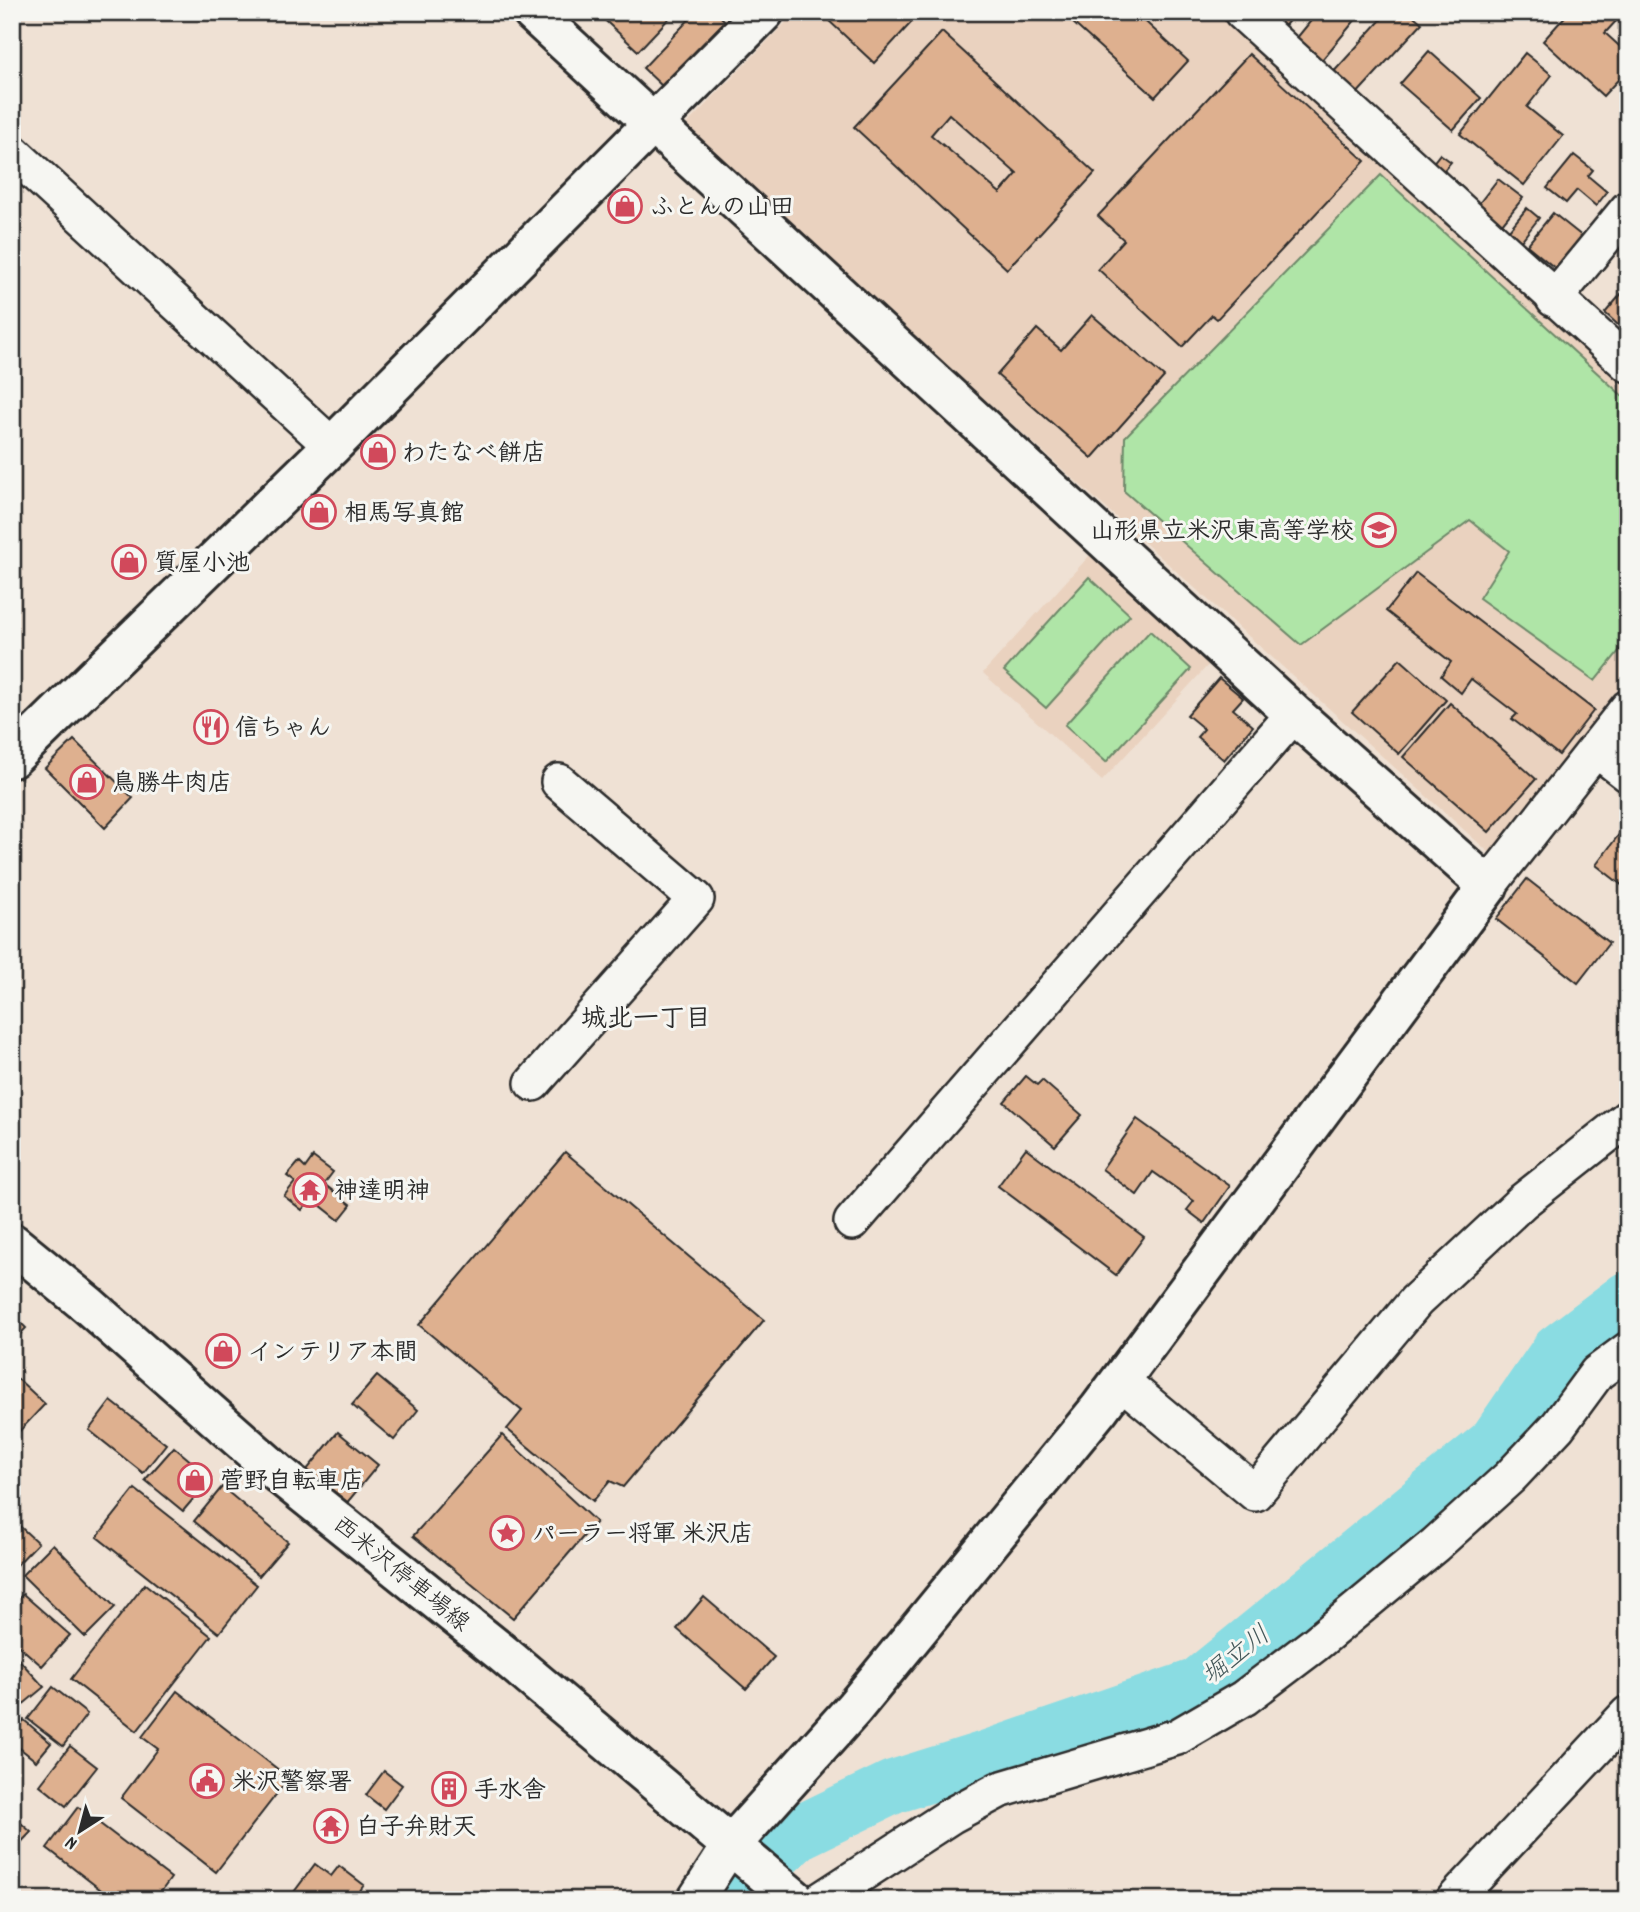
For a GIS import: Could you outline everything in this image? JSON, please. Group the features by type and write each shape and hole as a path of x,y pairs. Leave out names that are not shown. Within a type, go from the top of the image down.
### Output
{"street":[{"path":"532,12 1294,714 1488,886"},
{"path":"12,758 332,446 764,12"},
{"path":"1242,12 1628,364"},
{"path":"12,152 332,446"},
{"path":"1554,299 1628,209"},
{"path":"695,1900 1121,1380 1488,886 1628,708"},
{"path":"852,1222 1294,714"},
{"path":"1597,750 1628,774"},
{"path":"533,1083 696,899 559,782"},
{"path":"1121,1380 1255,1493 1416,1301 1523,1201 1628,1118"},
{"name":"西米沢停車場線","path":"12,1243 279,1474 502,1653 796,1900"},
{"path":"821,1900 952,1815 999,1790 1177,1737 1244,1698 1314,1645 1454,1528 1510,1477 1558,1426 1597,1373 1628,1350"},
{"path":"1454,1900 1628,1714"}],"shaded area":[{"name":"山形県立米沢東高等学校","path":"796,12 1221,12 1628,384 1628,676 1492,855 683,128"},
{"path":"1090,555 1210,663 1102,781 983,673"}],"green space":[{"path":"1381,175 1628,401 1628,640 1595,681 1479,598 1509,551 1470,520 1301,645 1124,491 1125,437"},
{"path":"1089,577 1130,615 1046,708 1004,671"},
{"path":"1150,631 1191,669 1106,762 1065,725"}],"building":[{"path":"596,12 675,12 638,51"},
{"path":"696,12 716,12 725,21 662,86 643,68"},
{"path":"833,12 921,12 874,63 827,19"},
{"path":"1061,12 1135,12 1188,61 1155,97"},
{"path":"1262,12 1296,12 1282,29"},
{"path":"1318,12 1362,12 1321,61 1296,39"},
{"path":"1388,12 1409,12 1422,23 1354,97 1330,76"},
{"path":"1569,12 1608,12 1617,20 1605,33 1628,54 1628,69 1603,96 1543,41"},
{"path":"942,32 1095,173 1007,269 854,127","holes":["949,114 1017,174 1000,193 931,135"]},
{"path":"1429,51 1481,98 1453,130 1400,84"},
{"path":"1525,53 1552,75 1527,107 1563,136 1524,185 1460,134"},
{"path":"1249,54 1365,161 1217,319 1212,315 1182,347 1098,269 1124,240 1098,216"},
{"path":"1628,95 1628,112 1620,105"},
{"path":"1440,154 1451,162 1439,176 1429,168"},
{"path":"1574,155 1593,170 1588,176 1607,192 1596,206 1577,190 1566,203 1547,188"},
{"path":"1498,179 1523,198 1498,229 1474,210"},
{"path":"1527,208 1539,218 1517,246 1504,236"},
{"path":"1553,213 1593,245 1567,278 1527,245"},
{"path":"1622,293 1628,298 1628,334 1605,313"},
{"path":"1092,315 1164,377 1092,458 997,375 1037,329 1061,350"},
{"path":"1416,573 1594,710 1559,755 1512,719 1517,714 1471,679 1461,693 1441,676 1451,662 1386,611"},
{"path":"1400,659 1446,700 1399,754 1352,712"},
{"path":"1219,678 1243,698 1233,709 1253,726 1224,760 1197,737 1204,729 1187,715"},
{"path":"1450,703 1536,779 1489,832 1403,757"},
{"path":"74,740 133,798 105,828 45,768"},
{"path":"1626,825 1628,827 1628,890 1596,865"},
{"path":"1527,879 1609,943 1578,983 1496,919"},
{"path":"1026,1076 1037,1085 1042,1080 1082,1115 1055,1146 1004,1102"},
{"path":"1137,1119 1230,1186 1204,1223 1187,1210 1194,1201 1153,1172 1137,1195 1102,1169"},
{"path":"1026,1148 1144,1237 1116,1275 998,1186"},
{"path":"565,1152 764,1320 623,1487 610,1481 593,1501 507,1429 522,1411 419,1325"},
{"name":"神達明神","path":"313,1157 333,1172 324,1184 351,1205 339,1220 311,1198 302,1210 284,1196 295,1182 287,1176 299,1162 305,1168"},
{"path":"12,1314 26,1328 12,1343"},
{"path":"377,1376 418,1410 394,1440 352,1405"},
{"path":"18,1379 45,1404 12,1439 12,1385"},
{"path":"111,1401 166,1444 143,1473 89,1430"},
{"path":"338,1432 378,1465 341,1510 301,1477"},
{"path":"502,1435 596,1522 513,1618 413,1536"},
{"path":"174,1447 211,1478 183,1511 145,1480"},
{"path":"222,1487 288,1542 259,1576 194,1521"},
{"path":"135,1489 257,1585 219,1633 97,1537"},
{"path":"12,1519 38,1543 12,1570"},
{"path":"53,1544 115,1607 85,1637 22,1575"},
{"path":"145,1584 211,1636 137,1731 71,1679"},
{"path":"23,1594 70,1635 42,1666 12,1640 12,1606"},
{"path":"704,1597 774,1657 746,1689 677,1629"},
{"path":"12,1652 44,1687 14,1712 12,1710"},
{"path":"53,1687 87,1714 63,1746 28,1719"},
{"path":"177,1691 289,1778 216,1872 121,1798 158,1749 142,1737"},
{"path":"24,1720 51,1743 36,1761 12,1742 12,1734"},
{"path":"70,1746 97,1767 66,1806 40,1785"},
{"path":"384,1771 402,1785 384,1809 366,1795"},
{"name":"手水舎","path":"447,1779 459,1788 451,1800 439,1791"},
{"path":"78,1807 171,1878 155,1900 114,1900 47,1848"},
{"path":"12,1815 31,1832 12,1852"},
{"path":"315,1864 331,1876 339,1866 364,1885 356,1896 361,1900 288,1900"}],"waterway":[{"name":"堀立川","path":"723,1900 798,1833 893,1787 1198,1685 1494,1444 1558,1351 1628,1298"}],"place":[{"name":"ふとんの山田","path":"625,206"},
{"name":"わたなべ餅店","path":"378,452"},
{"name":"相馬写真館","path":"319,512"},
{"name":"山形県立米沢東高等学校","path":"1379,530"},
{"name":"質屋小池","path":"129,562"},
{"name":"信ちゃん","path":"211,727"},
{"name":"鳥勝牛肉店","path":"87,782"},
{"name":"神達明神","path":"310,1190"},
{"name":"インテリア本間","path":"223,1351"},
{"name":"菅野自転車店","path":"195,1480"},
{"name":"パーラー将軍 米沢店","path":"507,1533"},
{"name":"米沢警察署","path":"207,1781"},
{"name":"手水舎","path":"449,1789"},
{"name":"白子弁財天","path":"331,1826"}],"district":[{"name":"城北一丁目","path":"646,1017"}]}
